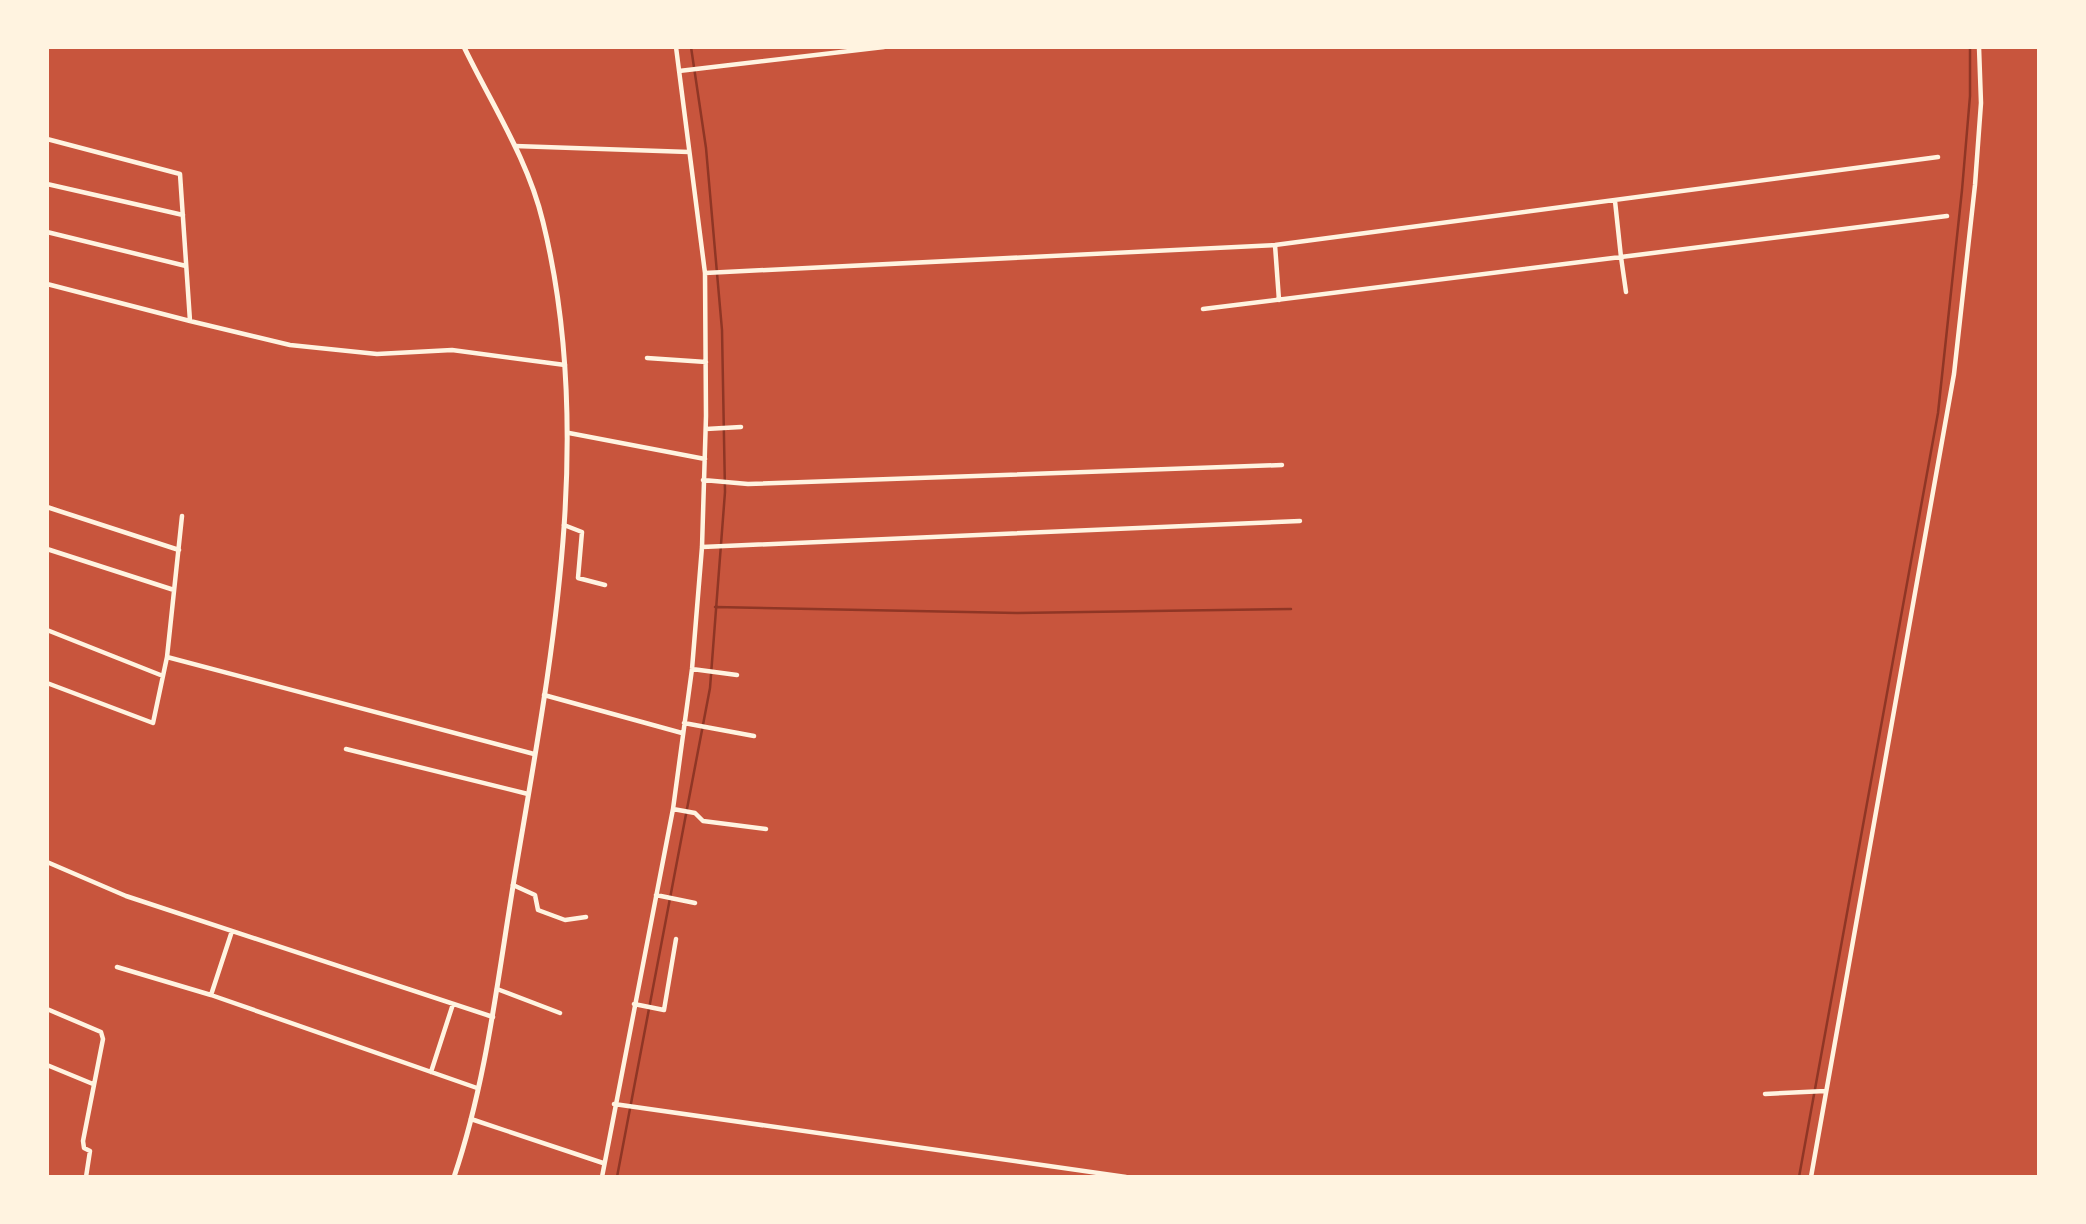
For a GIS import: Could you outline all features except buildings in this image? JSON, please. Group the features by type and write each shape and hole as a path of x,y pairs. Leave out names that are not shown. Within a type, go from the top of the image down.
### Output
{"street":[{"path":"454,1177 471,1119 493,1017 544,695 564,525 569,433 567,366 544,223 532,183 464,47"},
{"path":"602,1177 614,1104 659,896 682,733 687,724 695,669 704,547 705,273 676,47"},
{"path":"680,71 884,47"},
{"path":"1811,1177 1931,517 1957,352 1981,103 1979,47"},
{"path":"47,139 180,174 190,321"},
{"path":"515,146 689,152"},
{"path":"705,273 1275,245 1421,223 1615,201 1938,157"},
{"path":"47,184 183,215"},
{"path":"1615,201 1626,292"},
{"path":"1203,309 1947,216"},
{"path":"47,232 186,266"},
{"path":"1275,245 1279,300"},
{"path":"47,284 290,345 377,354 452,350 567,366"},
{"path":"647,358 706,362"},
{"path":"706,429 741,427"},
{"path":"569,433 705,458"},
{"path":"705,480 732,483 1282,465"},
{"path":"47,508 178,550"},
{"path":"47,683 153,723 167,656 182,516"},
{"path":"704,547 1300,521"},
{"path":"564,525 582,532 578,578 605,585"},
{"path":"47,549 174,590"},
{"path":"47,629 163,676"},
{"path":"167,656 534,754"},
{"path":"695,669 737,675"},
{"path":"544,695 682,733"},
{"path":"687,724 754,736"},
{"path":"346,749 528,794"},
{"path":"673,809 695,813 703,821 766,829"},
{"path":"47,863 126,896 493,1017"},
{"path":"513,885 534,894 538,910 565,920 586,917"},
{"path":"659,896 695,903"},
{"path":"211,995 232,932"},
{"path":"637,1005 664,1010 676,939"},
{"path":"117,967 211,995 477,1088"},
{"path":"497,989 560,1013"},
{"path":"431,1072 453,1004"},
{"path":"47,1009 101,1032 103,1039 83,1140 84,1148 90,1151 86,1177"},
{"path":"47,1065 93,1084"},
{"path":"1765,1094 1825,1091"},
{"path":"614,1104 1126,1177"},
{"path":"471,1119 603,1163"}],"waterway":[{"path":"617,1177 710,688 725,492 722,330 706,148 691,47"},
{"path":"1799,1177 1938,413 1962,190 1970,96 1970,47"},
{"path":"715,607 1017,613 1291,609"}]}
